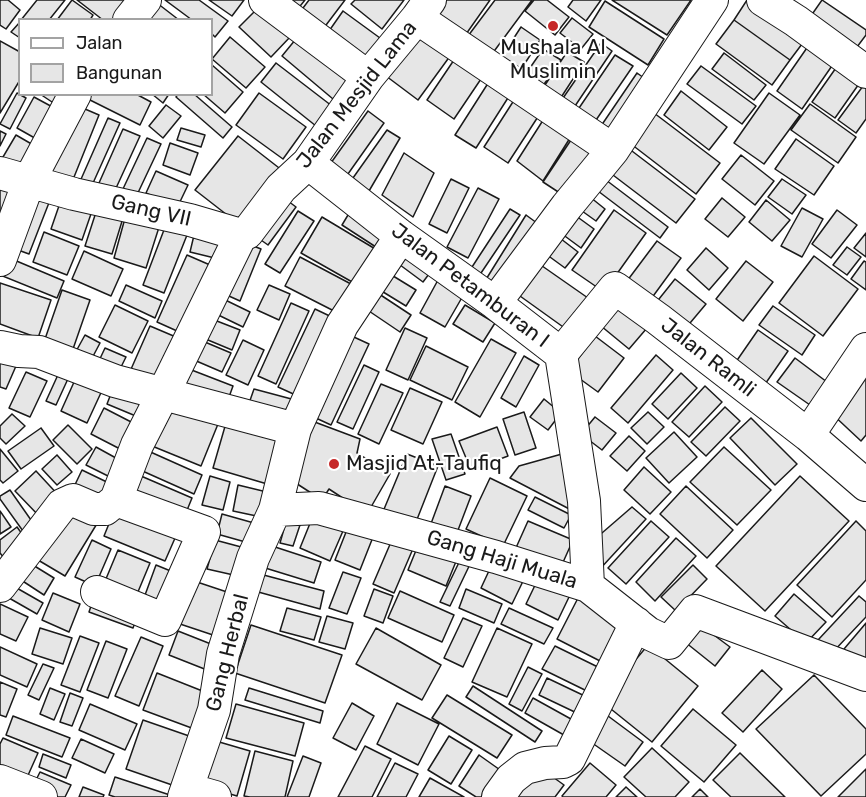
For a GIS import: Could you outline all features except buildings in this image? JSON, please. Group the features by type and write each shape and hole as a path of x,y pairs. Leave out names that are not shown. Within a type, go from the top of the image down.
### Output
{"street":[{"path":"131,18 145,0"},
{"path":"265,0 368,77"},
{"path":"495,303 567,206 613,150 712,0"},
{"path":"763,0 866,72"},
{"path":"423,9 613,150"},
{"name":"Jalan Mesjid Lama","path":"241,235 247,233 281,188 308,163 368,77 423,9"},
{"path":"0,260 15,177 74,96"},
{"name":"Jalan Petamburan I","path":"308,163 401,236 495,303 561,354 584,501 588,586"},
{"name":"Gang VII","path":"15,177 74,194 190,220 241,235"},
{"path":"0,586 62,505 73,500 94,509 105,509 116,500 137,445 241,235"},
{"name":"Gang Herbal","path":"196,794 223,654 253,558 276,510 295,429 342,325 401,236"},
{"name":"Jalan Ramli","path":"561,354 615,288 808,435 866,485"},
{"path":"0,347 39,352 115,381 295,429"},
{"path":"808,435 866,349"},
{"path":"98,592 165,620 204,532 116,500"},
{"name":"Gang Haji Muala","path":"276,510 319,508 496,557 588,586 648,633 669,643 695,611 866,675"},
{"path":"498,797 511,779 525,768 569,759 636,623"},
{"path":"0,781 41,797"}],"place":[{"name":"Mushala Al Muslimin","path":"553,26"},
{"name":"Masjid At-Taufiq","path":"334,464"}]}
